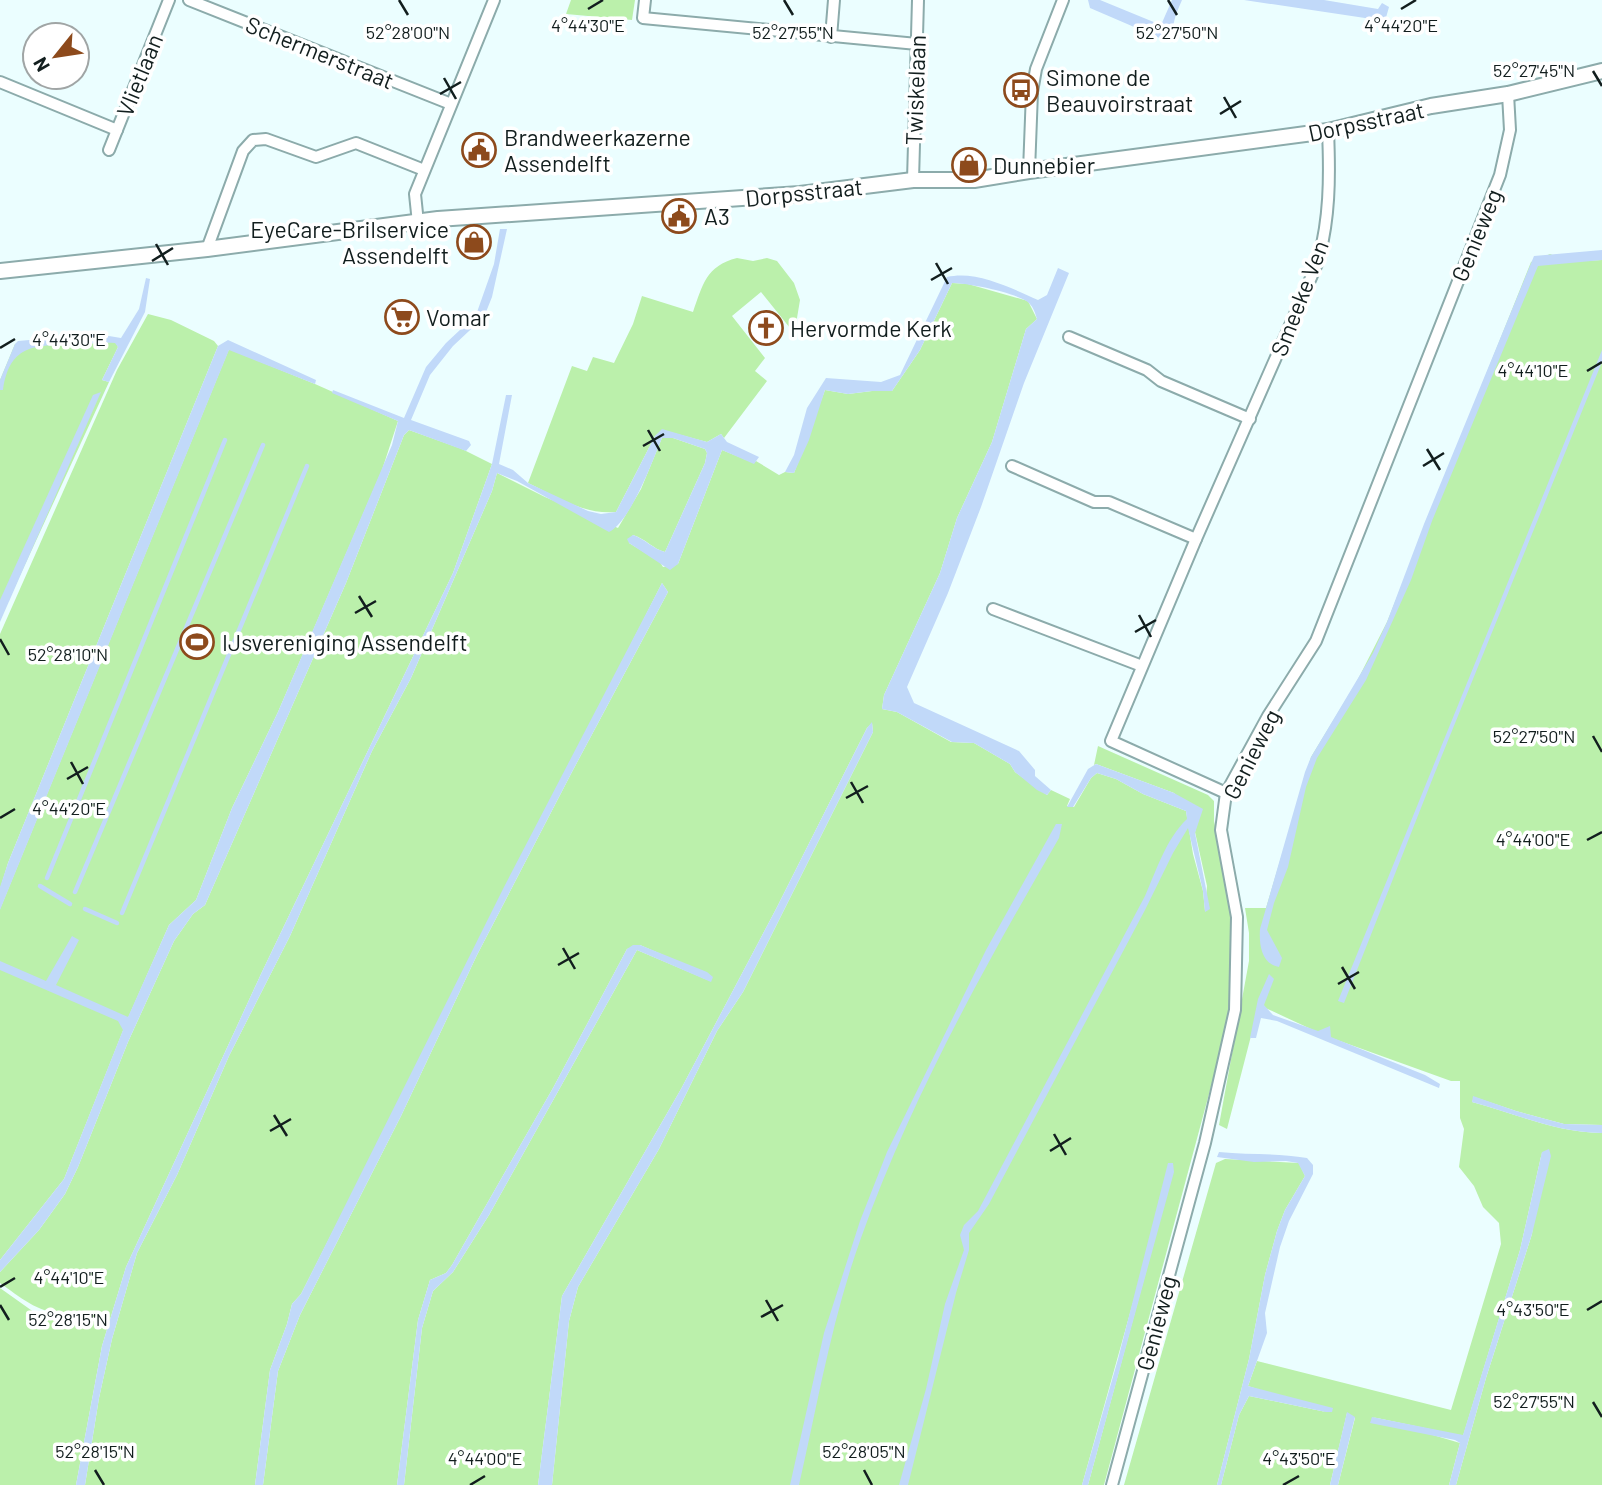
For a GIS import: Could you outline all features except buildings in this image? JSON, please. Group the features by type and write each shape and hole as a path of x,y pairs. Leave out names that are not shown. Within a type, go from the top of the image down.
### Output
{"street":[{"name":"Vlietlaan","path":"109,150 169,0"},
{"name":"Schermerstraat","path":"189,0 450,104"},
{"path":"418,223 415,194 494,0"},
{"path":"645,0 643,18 917,44"},
{"path":"831,37 834,0"},
{"name":"Twiskelaan","path":"913,180 918,0"},
{"path":"1029,171 1032,92 1036,69 1063,0"},
{"name":"Dorpsstraat","path":"0,271 206,249 439,219 800,194 913,180 974,180 1328,131 1431,106 1508,94 1602,71"},
{"path":"0,82 117,130"},
{"name":"Genieweg","path":"1112,1485 1205,1143 1235,1010 1237,918 1221,830 1227,793 1268,716 1316,641 1500,175 1510,130 1508,94"},
{"name":"Smeeke Ven","path":"1227,793 1111,741 1196,539 1309,283 1323,244 1329,190 1328,131"},
{"path":"206,249 243,151 253,140 266,139 317,158 356,143 424,170"},
{"path":"1069,337 1147,370 1161,381 1250,419"},
{"path":"1012,466 1094,502 1109,502 1196,539"},
{"path":"993,609 1142,666"}],"green space":[{"path":"571,0 635,0 632,20 566,14"},
{"path":"1550,254 1558,257 1561,262 1602,260 1602,1125 1564,1124 1474,1097 1472,1102 1551,1126 1602,1133 1602,1485 1456,1485 1486,1378 1532,1234 1542,1152 1520,1250 1463,1436 1372,1417 1460,1443 1449,1485 1338,1485 1355,1418 1347,1413 1330,1485 1221,1485 1239,1415 1249,1396 1326,1412 1248,1386 1257,1361 1451,1410 1501,1244 1499,1223 1483,1207 1474,1186 1459,1167 1464,1129 1460,1118 1460,1081 1451,1081 1326,1036 1259,1005 1227,1129 1219,1125 1249,961 1249,933 1245,908 1266,908 1311,757 1356,683 1387,622 1531,262"},
{"path":"737,258 753,261 767,258 777,261 794,283 800,300 797,318 790,328 761,292 732,316 765,358 755,371 767,381 724,438 721,434 707,442 662,430 655,436 616,512 582,508 528,483 572,366 587,371 593,357 614,363 633,324 642,296 693,312 703,285 712,271"},
{"path":"952,283 968,284 1028,301 1037,319 1026,329 992,442 957,518 940,573 884,695 882,709 897,712 951,742 974,743 1010,764 1015,772 1047,795 1051,790 1070,799 1067,806 1074,807 1091,778 1097,773 1186,811 1205,911 1207,886 1195,832 1198,820 1174,793 1094,765 1098,746 1208,795 1214,801 1214,821 1230,901 1232,926 1229,1005 1224,1038 1104,1485 1088,1485 1173,1172 1172,1163 1082,1485 552,1485 569,1321 578,1287 659,1149 717,1031 743,992 873,732 872,723 867,728 681,1089 562,1296 538,1485 404,1485 422,1328 433,1291 453,1272 489,1215 637,950 710,981 677,961 640,945 627,949 553,1088 452,1265 446,1273 430,1280 418,1320 397,1485 263,1485 278,1371 300,1315 401,1116 477,955 668,592 662,583 301,1294 292,1304 270,1370 255,1485 85,1485 112,1339 137,1253 177,1175 229,1056 290,936 372,751 411,678 492,491 497,473 618,528 641,489 662,438 673,438 705,449 705,463 665,552 633,535 629,543 660,562 663,567 678,564 722,450 754,463 756,461 779,475 785,472 794,473 825,390 848,394 892,391 920,350"},
{"path":"148,314 171,320 214,341 218,346 8,863 0,889 0,634 117,370"},
{"path":"99,336 116,343 118,347 102,380 109,382 0,619 0,380 15,344"},
{"name":"IJsvereniging Assendelft","path":"229,349 398,421 382,470 278,712 232,808 196,900 169,925 128,1018 64,1179 0,1260 0,909"},
{"path":"409,430 462,449 492,464 453,573 261,974 126,1267 102,1346 76,1485 0,1485 0,1288 38,1315 64,1313 46,1311 22,1299 0,1283 0,1272 39,1230 65,1194 128,1042 174,941 193,914 205,905 346,583 404,435"},
{"path":"1225,1159 1299,1163 1305,1176 1285,1210 1277,1231 1265,1275 1249,1359 1217,1485 1124,1485 1216,1163"}],"water":[{"path":"1088,0 1100,0 1161,25 1172,0 1182,0 1169,42 1090,8"},
{"path":"1244,0 1324,0 1378,9 1382,3 1389,7 1385,21"},
{"path":"500,229 507,229 492,297 484,317 453,346 430,375 411,420 469,441 471,445 466,451 409,430 404,435 346,583 205,905 193,914 174,941 128,1042 65,1194 39,1230 0,1272 0,1260 64,1179 123,1030 118,1021 0,970 0,961 46,981 72,936 79,940 56,985 128,1017 169,925 196,900 232,808 278,712 392,445 398,421 332,393 333,390 404,418 426,367 446,343 476,315 494,264"},
{"path":"1602,250 1602,260 1538,266 1432,521 1411,580 1366,680 1317,758 1306,787 1288,867 1267,930 1282,958 1279,967 1273,965 1262,953 1260,929 1305,772 1311,757 1373,653 1387,622 1424,524 1534,256"},
{"path":"1058,268 1069,273 1024,383 948,593 907,687 914,703 1019,751 1035,770 1035,776 1051,790 1047,795 1015,772 1010,764 974,743 952,742 897,712 882,709 884,695 940,573 957,518 992,442 1026,329 1037,319 1031,305 1004,292 952,283 920,350 892,391 848,394 825,390 809,440 794,473 785,472 794,455 807,408 826,378 881,382 900,375 947,277 958,275 981,278 1038,300 1047,295"},
{"path":"146,278 150,279 145,312 109,382 102,380 118,347 115,343 50,345 19,355 12,363 3,390 0,390 0,380 18,341 97,334 121,338 139,309"},
{"path":"228,340 316,380 315,384 229,350 0,910 0,887 8,863 218,346"},
{"path":"1602,350 1602,362 1344,1003 1338,1001"},
{"path":"101,392 0,622 0,600 93,395"},
{"path":"506,395 512,395 499,464 513,470 528,483 588,511 601,514 616,512 655,436 662,429 707,442 721,434 727,442 759,457 754,464 722,450 678,564 670,570 627,539 633,535 665,552 705,463 705,449 673,438 662,438 633,504 617,526 609,532 517,481 497,473 492,491 411,678 372,751 290,936 229,1056 177,1175 137,1253 112,1339 85,1485 76,1485 102,1346 126,1267 261,974 453,573 492,464"},
{"path":"662,583 668,592 477,955 401,1116 300,1315 278,1371 263,1485 255,1485 270,1370 292,1304 301,1294 504,887"},
{"path":"872,722 873,732 743,992 717,1031 659,1149 578,1287 569,1321 552,1485 538,1485 562,1296 681,1089"},
{"path":"1096,764 1174,793 1203,809 1195,833 1210,909 1205,912 1203,891 1188,828 989,1204 969,1233 969,1250 908,1485 899,1485 926,1389 945,1304 964,1250 960,1235 964,1225 978,1211 1145,896 1168,845 1187,819 1186,811 1097,773 1073,807 1067,807 1088,769"},
{"path":"1056,824 1062,824 1059,838 951,1034 881,1186 842,1299 799,1485 790,1485 824,1333 860,1221 887,1152 986,950"},
{"path":"640,945 707,972 713,977 711,982 637,950 489,1215 453,1272 433,1291 422,1328 404,1485 397,1485 418,1320 430,1280 446,1273 452,1265 553,1088 627,949"},
{"path":"1269,974 1274,979 1264,1005 1273,1015 1318,1031 1330,1026 1331,1037 1425,1075 1440,1084 1439,1088 1277,1021 1261,1018 1256,1038 1250,1038 1258,999"},
{"path":"1473,1096 1564,1124 1602,1125 1602,1133 1535,1122 1472,1102"},
{"path":"1549,1149 1551,1156 1532,1234 1486,1378 1456,1485 1449,1485 1460,1443 1370,1423 1372,1417 1463,1435 1520,1250 1542,1152"},
{"path":"1219,1152 1296,1156 1307,1158 1313,1165 1313,1174 1289,1221 1280,1247 1265,1313 1267,1333 1248,1386 1333,1408 1332,1412 1326,1412 1249,1396 1239,1415 1221,1485 1217,1485 1249,1359 1265,1275 1277,1231 1285,1210 1305,1176 1298,1163 1254,1162 1217,1157"},
{"path":"1168,1163 1173,1163 1174,1172 1088,1485 1082,1485 1118,1359"},
{"path":"1347,1412 1355,1417 1338,1485 1330,1485"}],"waterway":[{"path":"47,878 225,440"},
{"path":"75,892 263,445"},
{"path":"122,913 307,466"},
{"path":"40,886 70,904"},
{"path":"85,909 117,923"}],"place":[{"name":"Simone de Beauvoirstraat","path":"1021,90"},
{"name":"Brandweerkazerne Assendelft","path":"479,150"},
{"name":"Dunnebier","path":"969,165"},
{"name":"A3","path":"679,216"},
{"name":"EyeCare-Brilservice Assendelft","path":"474,242"},
{"name":"Vomar","path":"402,317"},
{"name":"Hervormde Kerk","path":"766,328"},
{"name":"IJsvereniging Assendelft","path":"197,642"}]}
